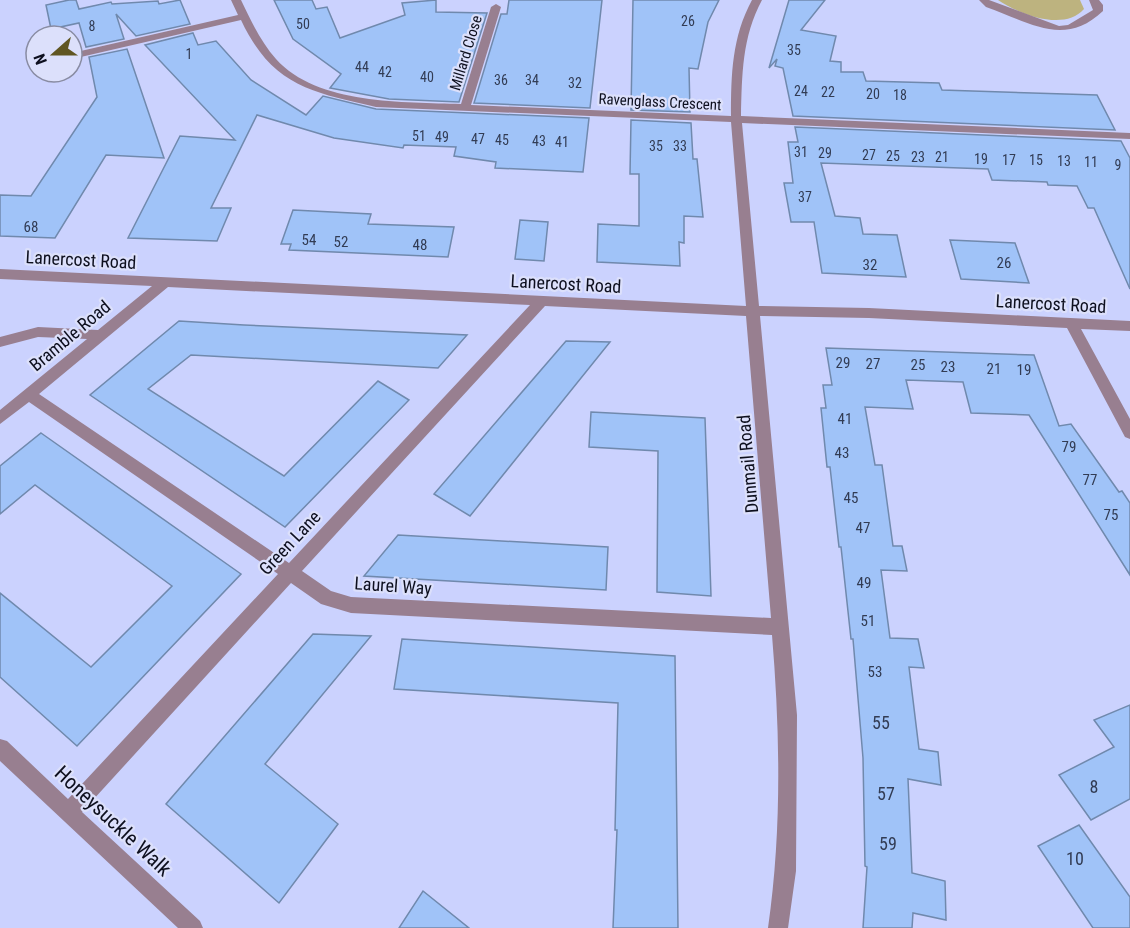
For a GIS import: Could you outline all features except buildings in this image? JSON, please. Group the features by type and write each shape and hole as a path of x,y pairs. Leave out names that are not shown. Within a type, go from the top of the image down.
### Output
{"street":[{"name":"Ravenglass Crescent","path":"236,0 262,51 276,67 296,81 316,90 376,104 1130,136"},
{"name":"Dunmail Road","path":"757,0 747,16 740,39 736,121 788,715 786,871 778,928"},
{"path":"984,0 989,5 1058,29 1070,28 1098,11 1098,5 1094,0"},
{"name":"Millard Close","path":"465,108 496,7"},
{"path":"84,54 243,17"},
{"name":"Lanercost Road","path":"0,274 753,311 868,313 1130,326"},
{"name":"Bramble Road","path":"0,418 164,283"},
{"name":"Green Lane","path":"69,812 541,301"},
{"path":"1072,324 1130,433"},
{"path":"0,342 27,334 56,330 100,335"},
{"name":"Laurel Way","path":"28,394 327,598 351,605 782,627"},
{"name":"Honeysuckle Walk","path":"0,748 193,928"}],"shaded area":[{"path":"998,0 1080,0 1084,9 1075,16 1054,20 1017,11"}]}
